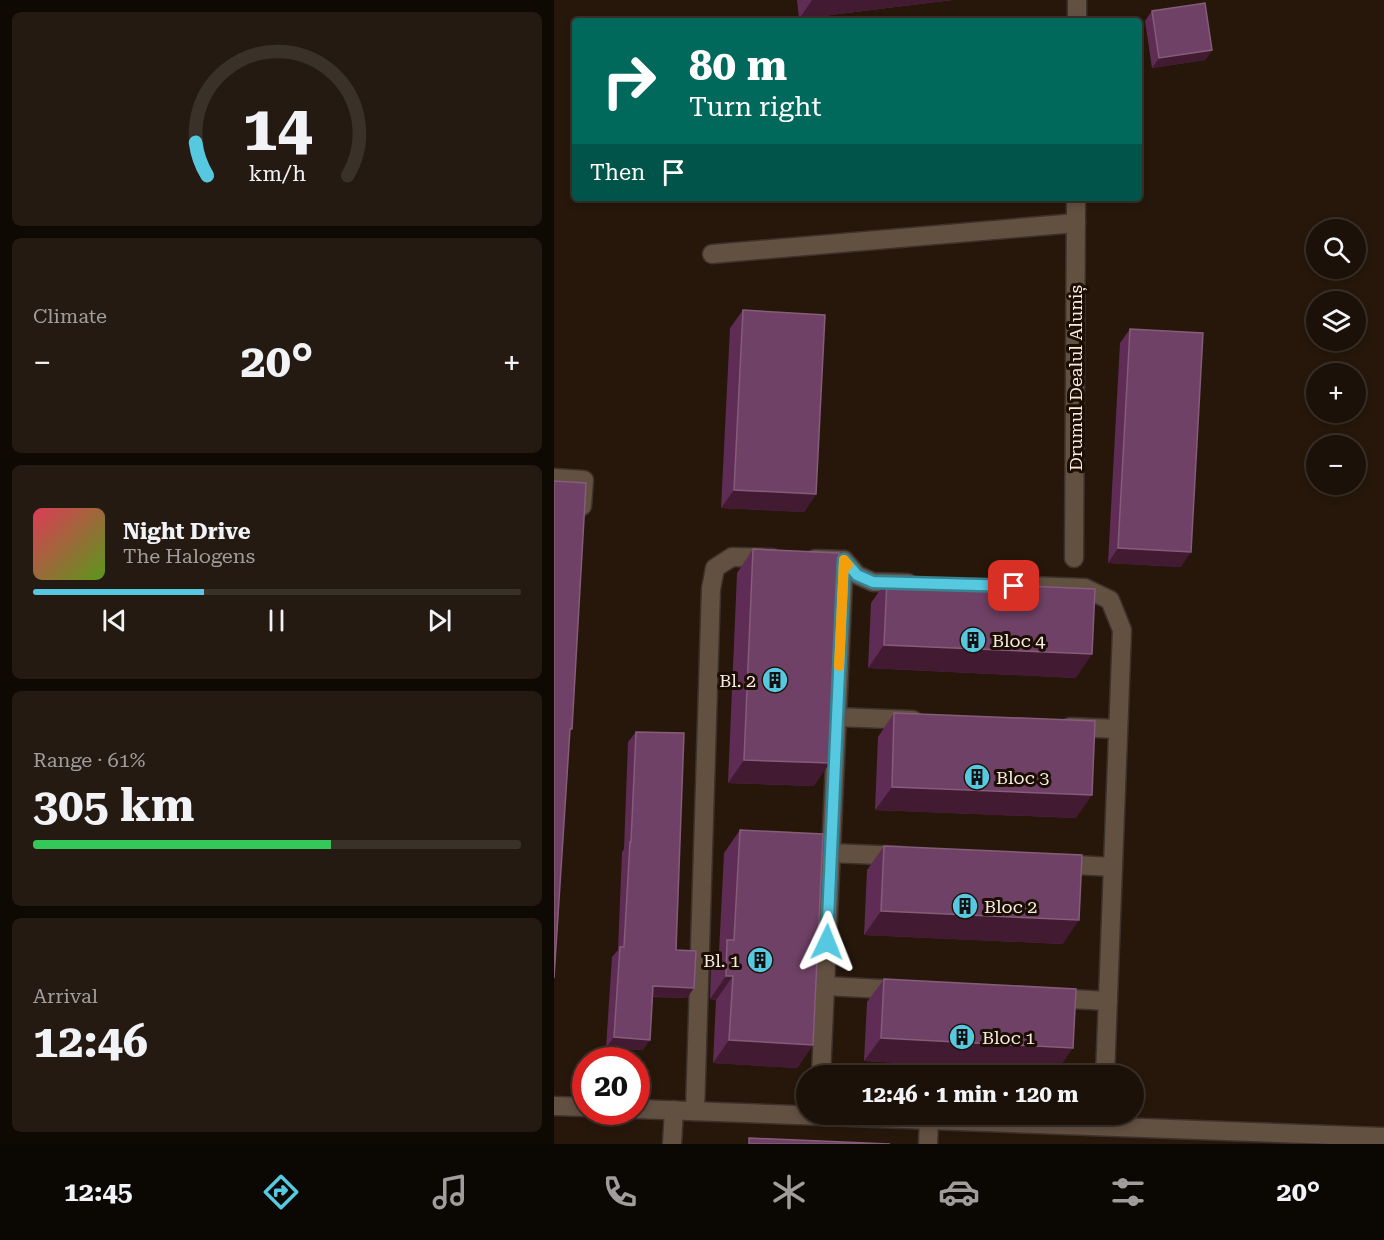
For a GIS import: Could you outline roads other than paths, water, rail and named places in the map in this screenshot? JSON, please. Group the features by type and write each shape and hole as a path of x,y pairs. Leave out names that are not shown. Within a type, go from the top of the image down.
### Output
{"street":[{"path":"1077,0 1077,18"},
{"name":"Drumul Dealul Aluniș","path":"1074,558 1076,201"},
{"path":"713,254 1076,223"},
{"path":"554,478 584,480 581,527"},
{"path":"695,1111 711,589 715,568 732,557 844,560 857,575 873,582 920,583"},
{"path":"822,1065 844,560"},
{"path":"979,585 1085,588 1110,600 1122,630 1105,1065"},
{"path":"837,717 931,721"},
{"path":"1048,726 1118,729"},
{"path":"831,853 913,857"},
{"path":"1042,863 1113,867"},
{"path":"826,986 920,991"},
{"path":"1037,997 1108,1001"},
{"path":"554,1106 572,1107"},
{"path":"650,1109 796,1114"},
{"path":"672,1144 674,1110"},
{"path":"928,1144 929,1125"},
{"path":"1137,1125 1217,1137 1385,1137"}],"place":[{"name":"Bloc 4","path":"973,640"},
{"name":"Bl. 2","path":"775,680"},
{"name":"Bloc 3","path":"977,777"},
{"name":"Bloc 2","path":"965,906"},
{"name":"Bl. 1","path":"760,960"},
{"name":"Bloc 1","path":"962,1037"}]}
